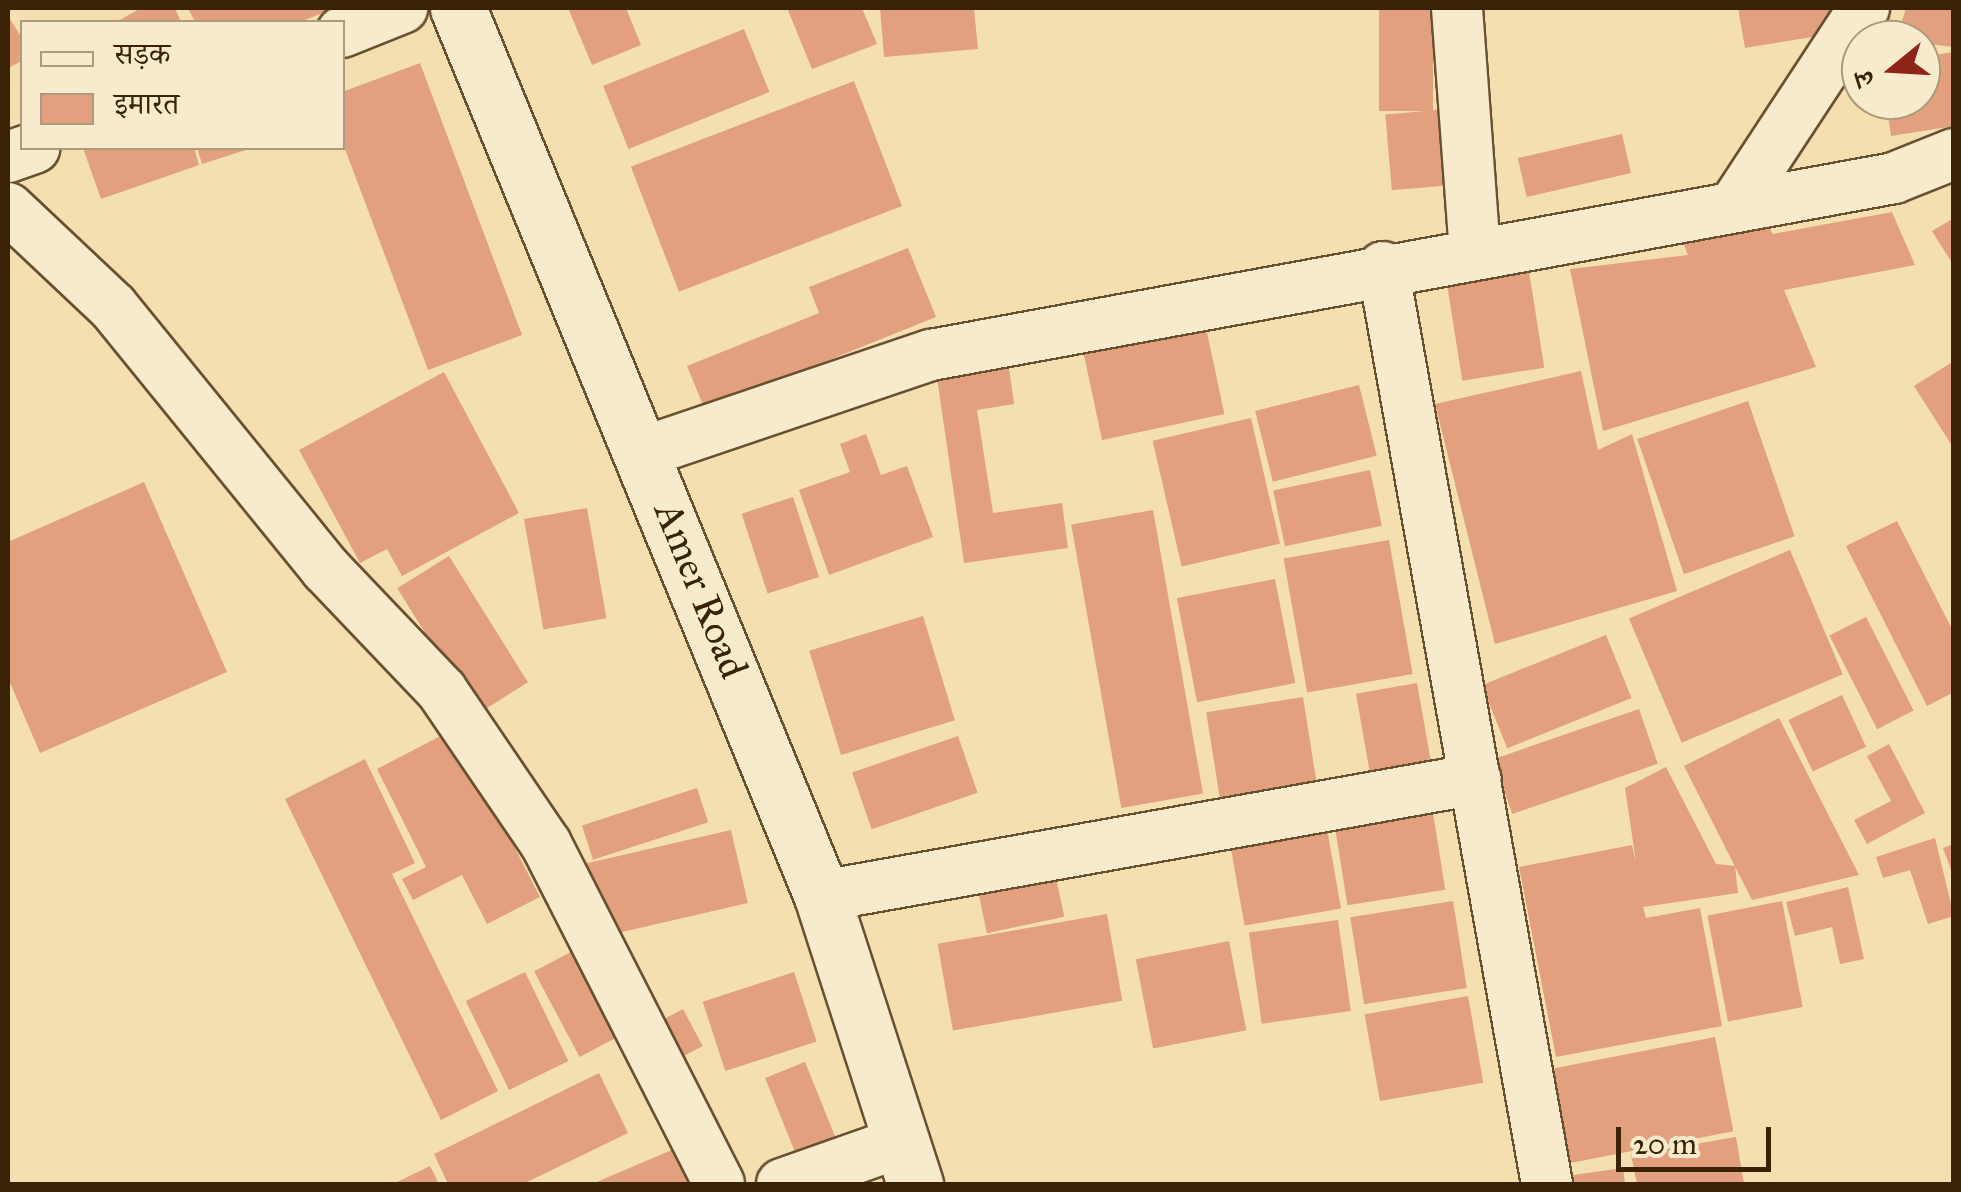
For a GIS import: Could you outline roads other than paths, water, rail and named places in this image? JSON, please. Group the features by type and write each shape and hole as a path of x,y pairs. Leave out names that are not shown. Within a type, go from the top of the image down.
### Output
{"main road":[{"name":"Amer Road","path":"458,8 647,450 822,896 908,1163"}],"street":[{"path":"345,31 402,8"},
{"path":"1457,8 1475,251"},
{"path":"1734,206 1864,8"},
{"path":"647,450 931,355 1384,267 1894,178 1954,154"},
{"path":"8,208 113,307 326,570 442,691 546,844 719,1184"},
{"path":"1384,267 1547,1184"},
{"path":"822,896 1476,779"},
{"path":"782,1184 908,1163"}]}
